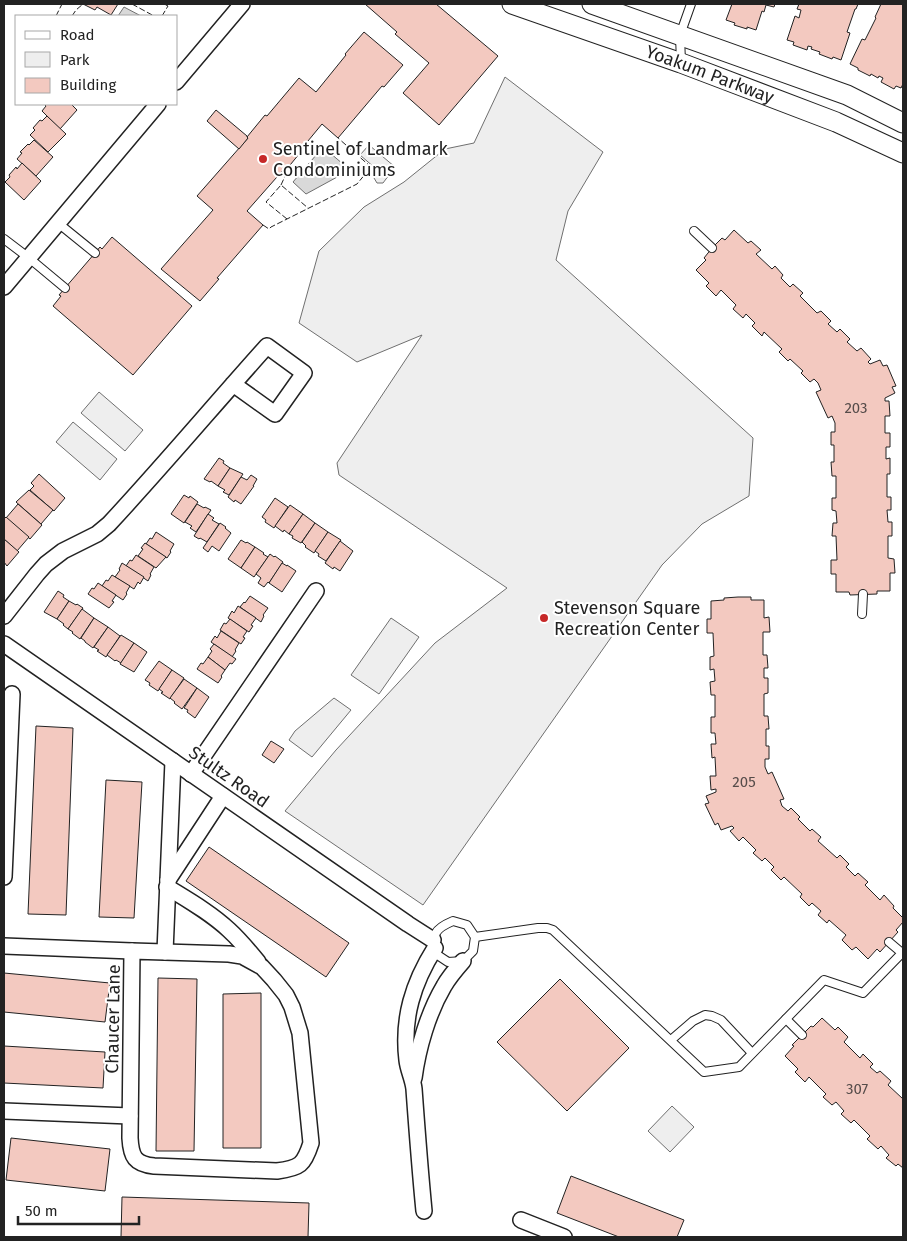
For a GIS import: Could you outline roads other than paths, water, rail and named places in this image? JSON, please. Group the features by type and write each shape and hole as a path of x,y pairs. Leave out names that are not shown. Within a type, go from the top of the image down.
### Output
{"street":[{"path":"178,80 242,4"},
{"name":"Yoakum Parkway","path":"512,4 681,63 836,122 903,153"},
{"name":"Yoakum Parkway","path":"592,4 848,95 903,123"},
{"path":"4,287 157,105"},
{"path":"4,616 46,564 63,551 97,534 109,524 232,384 267,346 304,373 275,414 232,384"},
{"path":"192,774 316,591"},
{"name":"Stultz Road","path":"4,644 400,918 434,944"},
{"path":"4,877 12,694"},
{"path":"165,952 172,761"},
{"path":"168,884 223,796"},
{"path":"168,884 228,929 262,967"},
{"path":"424,1211 414,1085 407,1062 405,1041 406,1019 410,1000 434,944"},
{"path":"4,946 132,951"},
{"name":"Chaucer Lane","path":"132,951 165,952 242,956 262,967 286,995 292,1006 300,1033 311,1143 301,1164 290,1169 277,1171 154,1166 143,1165 135,1159 130,1147 132,951"},
{"path":"414,1085 420,1049 427,1024 444,985 463,961"},
{"path":"4,1111 130,1116"},
{"path":"521,1220 564,1237"}],"lane":[{"path":"681,63 680,35 691,4"},
{"path":"58,223 94,253"},
{"path":"694,231 712,248"},
{"path":"4,239 65,288"},
{"path":"862,614 863,594"},
{"path":"453,921 467,925 475,937 473,951 463,961 448,962 436,954 434,944 440,927 453,921"},
{"path":"475,937 538,928 553,930 704,1072 739,1067 824,980 863,993 902,952 889,942"},
{"path":"671,1040 693,1021 705,1015 712,1016 721,1020 752,1053"},
{"path":"786,1019 802,1035"}],"place":[{"name":"Sentinel of Landmark Condominiums","path":"263,159"},
{"name":"Stevenson Square Recreation Center","path":"544,618"}]}
